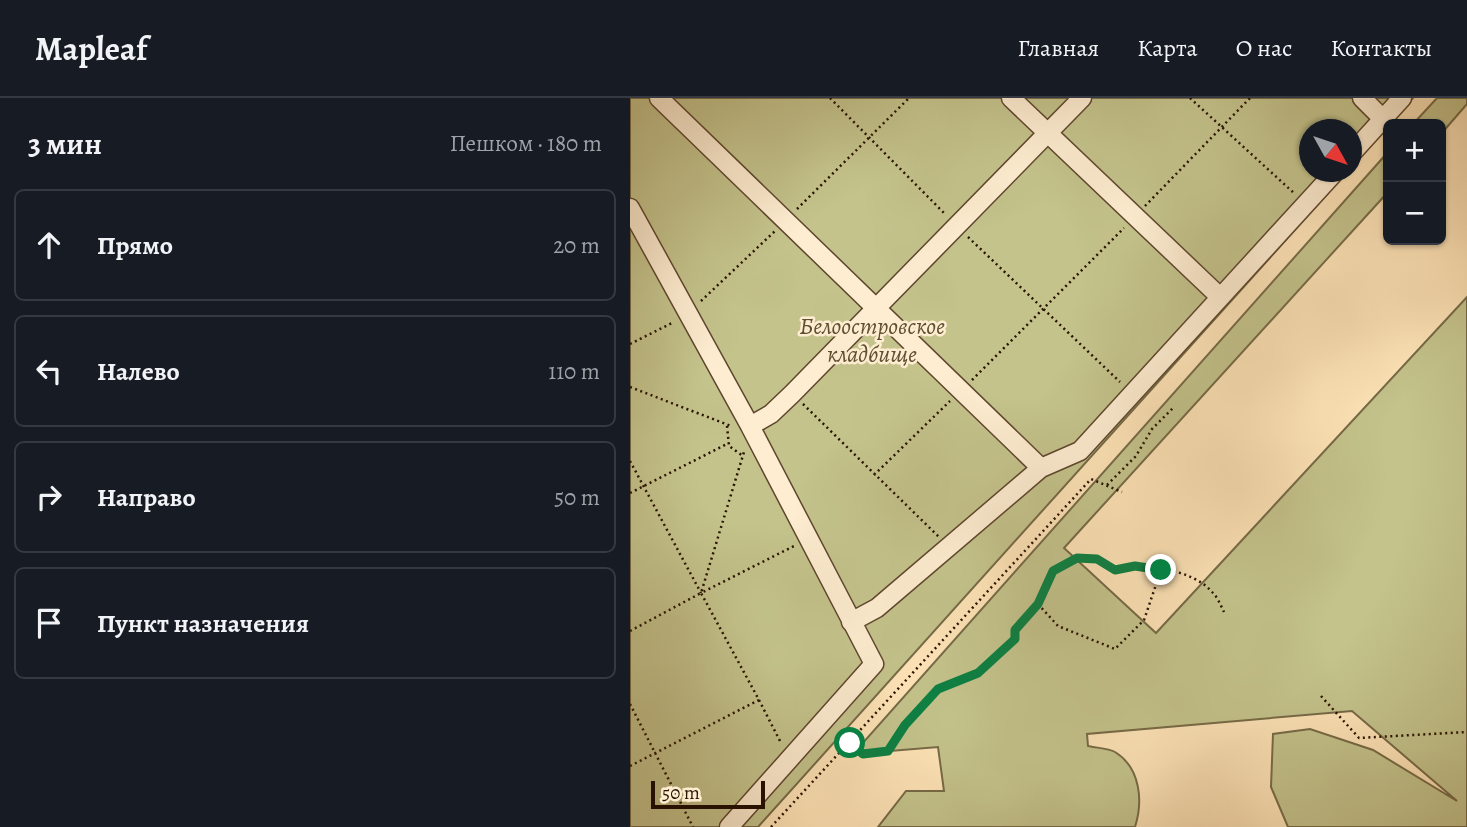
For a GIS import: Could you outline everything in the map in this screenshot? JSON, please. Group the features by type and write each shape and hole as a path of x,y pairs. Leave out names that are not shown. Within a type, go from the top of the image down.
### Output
{"lane":[{"path":"659,98 1041,468"},
{"path":"1011,98 1220,297"},
{"path":"750,426 771,414 792,394 1082,98"},
{"path":"1362,98 1383,119"},
{"path":"1362,142 1402,98"},
{"path":"851,622 877,608 1041,468 1080,451 1326,182"},
{"path":"630,208 750,426 874,664 729,827"}],"path":[{"path":"830,98 957,226 1133,394"},
{"path":"1190,98 1306,203"},
{"path":"874,475 1044,310 1250,98"},
{"path":"630,387 727,426 750,426 701,593"},
{"path":"792,394 948,546"},
{"path":"1107,485 1136,456 1152,429 1174,407"},
{"path":"727,426 729,443 743,456"},
{"path":"630,493 729,443"},
{"path":"630,461 789,759"},
{"path":"771,827 1091,478 1122,492"},
{"path":"630,631 809,538"},
{"path":"850,743 863,754 888,751 905,725 938,689 978,673 1015,639 1015,630 1038,604 1053,571 1077,558 1097,559 1115,570 1135,566 1190,576 1213,592 1224,612"},
{"path":"1038,604 1058,626 1115,649 1144,620 1161,570"},
{"path":"1321,696 1359,738 1467,732"},
{"path":"630,766 759,700"},
{"path":"630,704 693,827"}],"green space":[{"name":"Белоостровское кладбище","path":"630,98 1413,98 1394,119 1383,119 1383,131 1362,155 1362,119 1299,119 1299,182 1338,182 758,827 630,827"},
{"path":"1437,98 1467,98 1467,104 1446,128 1446,119 1418,119"},
{"path":"1383,158 1383,197 1064,548 1156,633 1467,297 1467,827 1288,827 1271,787 1273,734 1310,729 1373,750 1457,801 1352,711 1087,734 1088,746 1115,752 1124,759 1135,776 1139,807 1135,827 878,827 906,791 944,791 938,747 853,754"}],"route":[{"path":"850,743 863,754 888,751 905,725 938,689 978,673 1015,639 1015,630 1038,604 1053,571 1077,558 1097,559 1115,570 1135,566 1161,570"}]}
